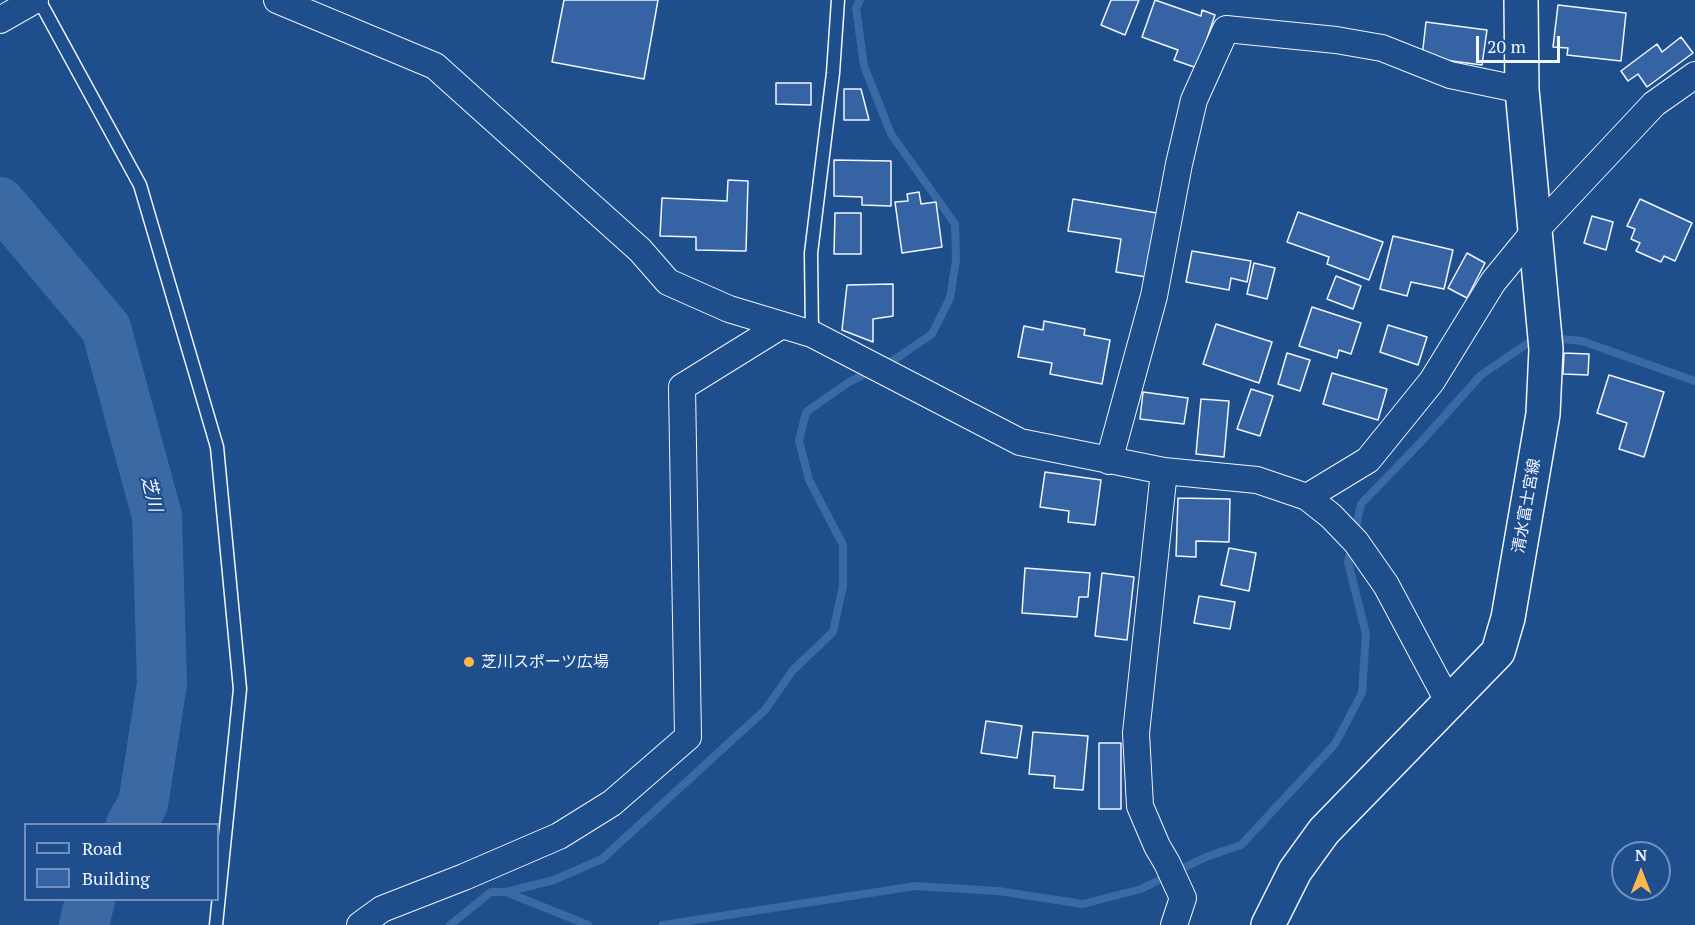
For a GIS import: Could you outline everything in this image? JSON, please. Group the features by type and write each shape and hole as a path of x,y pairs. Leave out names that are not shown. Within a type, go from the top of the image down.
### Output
{"main road":[{"name":"清水富士宮線","path":"1268,925 1295,871 1324,831 1498,652 1508,618 1543,414 1545,336 1522,90 1521,0"}],"street":[{"path":"0,20 34,0"},
{"path":"277,0 435,66 640,250 668,282 729,309 813,334 1020,442 1164,471 1257,480 1307,497 1331,516 1356,542 1386,585 1449,703"},
{"path":"1108,460 1154,296 1179,164 1194,100 1226,29 1336,40 1382,48 1450,75 1522,90"},
{"path":"1307,497 1368,460 1432,381 1493,282 1534,232 1654,104 1695,75"},
{"path":"360,925 382,909 559,836 612,803 688,737 682,387 782,326"},
{"path":"1164,471 1136,733 1140,806 1183,898 1173,925"}],"lane":[{"path":"39,0 140,185 217,447 240,689 219,896"},
{"path":"813,334 811,253 833,73 838,0"},
{"path":"216,925 218,901"}],"building":[{"path":"564,0 658,0 644,79 552,62"},
{"path":"1111,0 1139,0 1125,35 1101,25"},
{"path":"1155,0 1201,16 1202,10 1215,15 1197,68 1174,60 1178,50 1142,37"},
{"path":"1558,5 1626,13 1621,61 1567,55 1568,48 1553,47"},
{"path":"1426,22 1487,30 1482,65 1422,57"},
{"path":"1681,37 1693,53 1647,87 1638,74 1628,81 1621,71 1657,44 1662,52"},
{"path":"776,83 811,83 811,105 776,104"},
{"path":"844,89 861,89 869,120 844,120"},
{"path":"834,160 891,161 891,206 862,205 862,197 834,196"},
{"path":"728,180 748,181 746,251 696,250 696,237 660,236 662,198 727,201"},
{"path":"919,192 921,204 936,202 942,247 902,253 895,202 908,201 907,194"},
{"path":"1073,199 1157,213 1146,277 1116,272 1121,239 1068,231"},
{"path":"1640,199 1692,223 1675,261 1664,256 1661,262 1636,251 1640,243 1631,239 1635,229 1627,226"},
{"path":"1298,212 1383,242 1369,280 1327,264 1329,257 1287,242"},
{"path":"835,213 861,213 861,254 834,254"},
{"path":"1592,216 1613,222 1606,250 1584,243"},
{"path":"1393,236 1453,250 1444,289 1411,282 1407,296 1380,289"},
{"path":"1192,251 1251,261 1247,282 1231,278 1229,290 1186,282"},
{"path":"1467,253 1485,263 1467,298 1448,288"},
{"path":"1254,263 1275,268 1267,299 1247,294"},
{"path":"1336,276 1361,286 1353,309 1327,299"},
{"path":"893,284 893,316 873,319 873,342 842,330 847,285"},
{"path":"1312,307 1361,323 1351,354 1339,350 1337,358 1299,346"},
{"path":"1044,321 1085,329 1084,335 1110,340 1102,384 1050,374 1052,363 1018,357 1024,326 1043,330"},
{"path":"1216,324 1272,342 1259,383 1203,364"},
{"path":"1388,325 1427,337 1418,365 1380,352"},
{"path":"1287,353 1310,360 1300,391 1278,384"},
{"path":"1564,353 1589,354 1588,375 1563,374"},
{"path":"1332,373 1387,389 1378,420 1323,404"},
{"path":"1609,375 1664,392 1644,457 1619,449 1627,423 1597,413"},
{"path":"1251,389 1273,396 1260,436 1237,429"},
{"path":"1143,392 1188,398 1184,424 1140,419"},
{"path":"1201,399 1229,401 1224,457 1196,454"},
{"path":"1045,472 1101,480 1095,525 1068,522 1069,511 1040,507"},
{"path":"1178,498 1230,499 1229,542 1196,541 1196,557 1176,556"},
{"path":"1229,548 1256,553 1249,591 1221,585"},
{"path":"1025,568 1090,573 1088,597 1079,597 1077,617 1022,613"},
{"path":"1102,573 1134,577 1127,640 1095,636"},
{"path":"1199,596 1235,602 1230,629 1194,623"},
{"path":"986,721 1022,726 1017,758 981,753"},
{"path":"1033,732 1088,736 1083,790 1054,788 1055,776 1029,774"},
{"path":"1099,743 1121,743 1121,809 1099,809"}],"waterway":[{"path":"450,925 491,892 506,892 554,880 602,859 765,710 793,670 833,632 843,586 843,545 809,480 799,441 806,412 849,382 897,358 932,334 950,298 956,260 955,224 891,134 864,66 856,8 860,0"},
{"name":"芝川","path":"0,202 106,328 157,516 162,684 143,804 132,823"},
{"path":"663,925 916,886 998,891 1083,904 1141,889 1206,857 1241,845 1335,744 1362,693 1366,634 1348,562 1361,504 1481,375 1537,337"},
{"path":"1552,338 1582,341 1695,381"},
{"path":"506,892 588,925"},
{"name":"芝川","path":"84,925 90,901"}],"place":[{"name":"芝川スポーツ広場","path":"469,662"}]}
